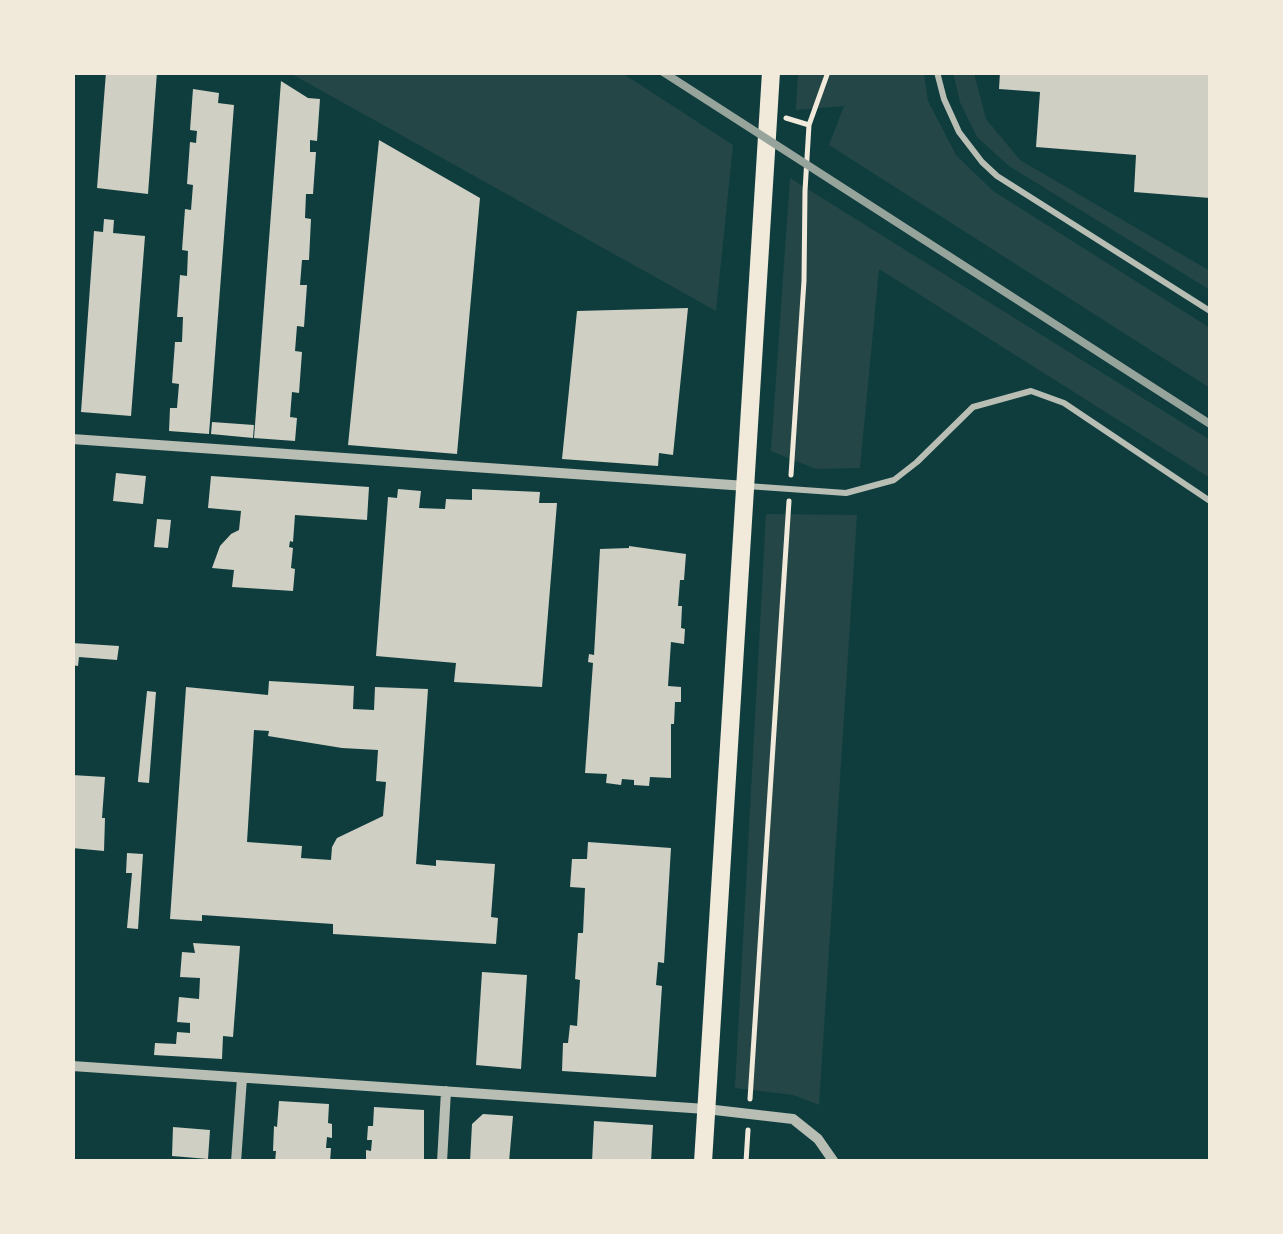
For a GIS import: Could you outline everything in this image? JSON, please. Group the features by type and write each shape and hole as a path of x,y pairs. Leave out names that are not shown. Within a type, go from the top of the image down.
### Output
{"main road":[{"path":"702,1162 771,72"}],"street":[{"path":"72,439 746,486"},
{"path":"72,1066 706,1109 793,1119 818,1139 834,1162"},
{"path":"236,1162 242,1078"},
{"path":"442,1162 446,1091"}],"lane":[{"path":"937,72 959,132 997,176 1210,311"},
{"path":"746,486 846,493 894,480 974,407 1031,391 1064,403 1210,501"}],"path":[{"path":"746,1162 804,282 810,126 828,72"}],"shaded area":[{"path":"290,73 622,73 733,145 716,311"},
{"path":"798,73 924,73 928,101 956,155 993,191 1210,328 1210,388 829,145 844,106 796,110"},
{"path":"953,73 974,73 986,119 1020,160 1210,271 1210,290 1009,166 977,137 960,102"},
{"path":"790,178 1210,440 1210,478 879,269 860,468 816,469 771,451"},
{"path":"766,514 857,515 819,1105 793,1095 735,1088"}],"building":[{"path":"106,72 157,72 148,194 97,188"},
{"path":"1000,72 1210,72 1210,198 1134,192 1136,155 1036,147 1040,92 999,89"},
{"path":"281,81 308,98 320,99 317,141 310,140 310,152 316,152 313,194 306,194 305,218 311,219 309,260 302,260 300,285 307,285 304,327 297,326 295,351 302,352 299,393 292,392 290,417 297,418 295,441 254,438"},
{"path":"193,89 219,93 218,103 234,105 209,434 169,431 170,408 177,408 179,384 172,383 175,342 182,342 183,317 177,317 180,275 187,276 188,251 182,250 185,209 191,210 193,185 187,184 190,142 196,143 197,131 190,130"},
{"path":"379,140 480,198 457,454 348,445"},
{"path":"104,219 114,220 113,233 145,236 131,416 81,412 94,231 103,232"},
{"path":"688,308 673,455 659,453 658,466 562,459 577,311"},
{"path":"212,422 254,425 253,438 211,434"},
{"path":"116,473 146,476 143,504 113,501"},
{"path":"211,476 369,487 367,520 295,515 293,542 289,547 293,548 291,568 295,569 293,591 232,587 234,570 212,568 220,546 239,530 241,511 208,508"},
{"path":"398,489 421,491 419,508 445,509 446,499 472,500 472,489 540,492 539,503 557,503 542,687 454,682 456,663 376,656 388,497 397,498"},
{"path":"157,519 171,520 168,548 154,547"},
{"path":"629,546 686,554 678,606 682,606 684,644 671,642 668,686 681,687 681,702 675,702 671,724 671,778 650,777 649,786 622,779 621,785 606,783 607,774 585,773 593,663 588,662 589,654 594,655 600,549"},
{"path":"72,643 119,646 117,660 79,657 78,666 72,665"},
{"path":"269,681 354,686 353,709 374,710 375,687 428,689 416,864 436,866 436,860 495,864 491,917 498,918 496,944 333,934 333,924 202,915 202,921 170,919 186,687 268,695","holes":["254,730 269,731 268,736 378,750 376,781 386,782 383,816 337,838 331,860 301,858 302,846 247,842"]},
{"path":"147,691 156,692 149,783 138,782"},
{"path":"72,775 105,777 104,851 72,848"},
{"path":"588,842 671,848 664,963 658,962 656,985 662,986 656,1077 562,1071 563,1043 568,1043 570,1025 577,1026 580,980 575,979 578,933 583,933 585,888 570,887 572,859 587,859"},
{"path":"127,853 143,854 138,929 127,928 132,873 126,873"},
{"path":"193,943 240,946 233,1037 223,1036 222,1059 154,1055 155,1043 176,1044 177,1032 190,1033 190,1023 177,1022 179,997 199,999 200,978 180,977 182,952 195,953"},
{"path":"482,972 527,975 521,1069 476,1065"},
{"path":"279,1101 329,1104 332,1138 327,1137 326,1148 331,1148 330,1162 275,1162 274,1126 277,1127"},
{"path":"374,1107 424,1110 424,1161 366,1162 366,1150 371,1151 372,1140 367,1140"},
{"path":"483,1114 513,1116 509,1162 470,1162 472,1124"},
{"path":"594,1121 653,1125 651,1162 592,1162"},
{"path":"173,1127 210,1130 208,1159 172,1156"}],"railway":[{"path":"663,72 1210,424"}]}
